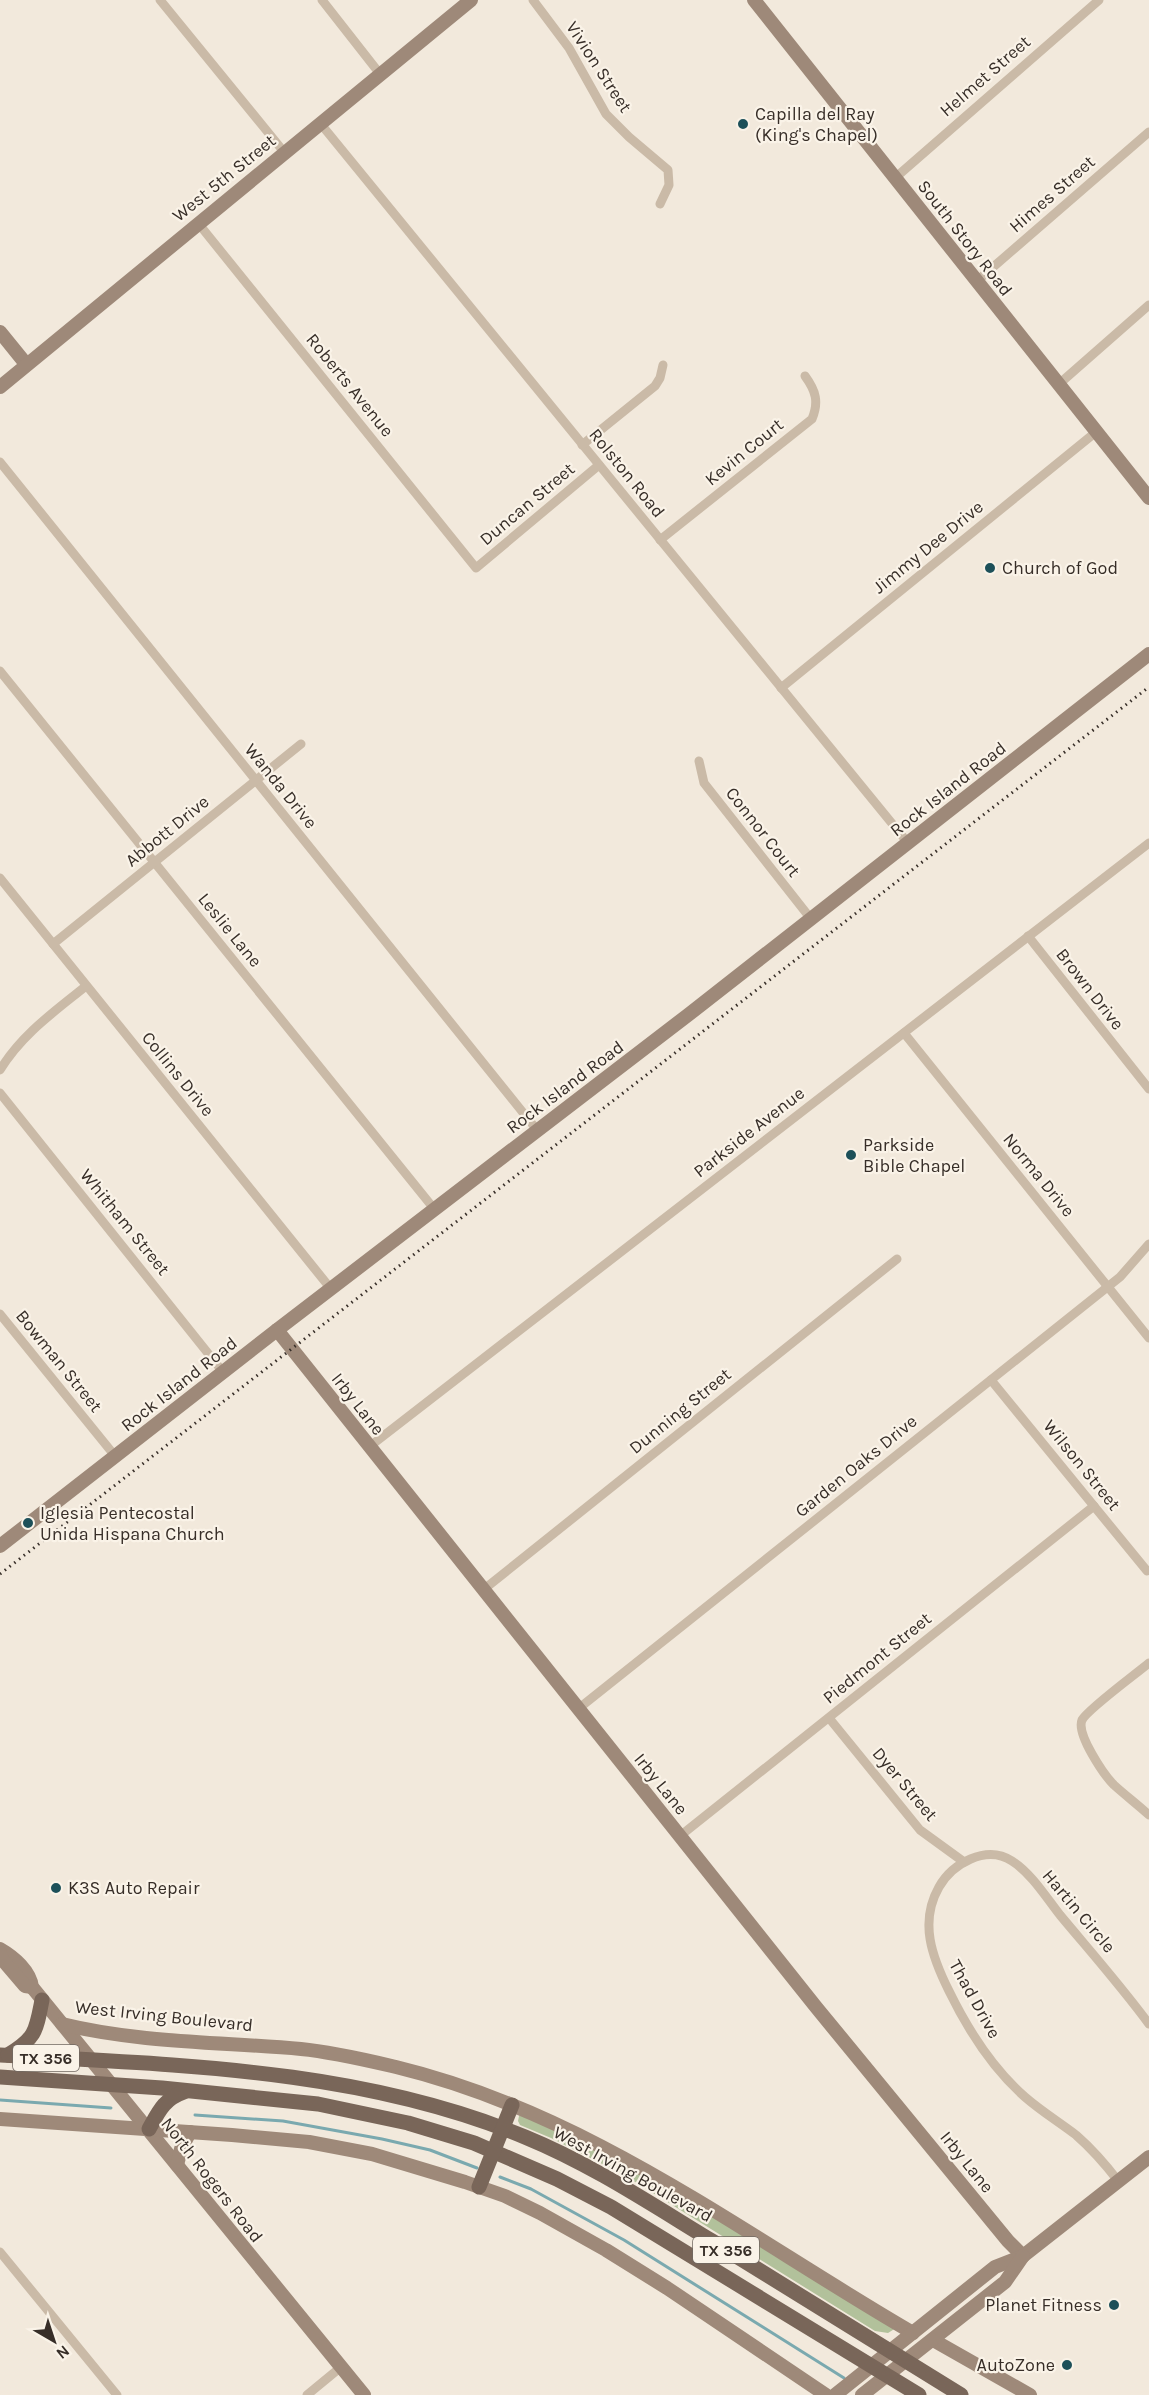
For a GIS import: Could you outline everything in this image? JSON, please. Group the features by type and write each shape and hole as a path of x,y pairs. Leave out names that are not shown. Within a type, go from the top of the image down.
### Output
{"main road":[{"path":"4,2055 27,2044 36,2030 37,1994"},
{"name":"West Irving Boulevard","path":"4,2055 271,2074 341,2084 447,2110 502,2129 563,2155 638,2196 961,2395"},
{"name":"TX 356","path":"0,2077 111,2084 318,2104 435,2130 494,2151 557,2179 611,2207 919,2395"},
{"path":"149,2129 163,2103 172,2096 185,2091"},
{"path":"479,2187 512,2104"}],"street":[{"path":"160,0 284,152"},
{"path":"321,0 380,74"},
{"name":"West 5th Street","path":"0,387 471,0"},
{"name":"Vivion Street","path":"533,0 569,48 606,114 668,170 669,185 660,204"},
{"name":"South Story Road","path":"754,0 1149,498"},
{"name":"Helmet Street","path":"895,178 1098,0"},
{"name":"Rolston Road","path":"320,123 908,843"},
{"name":"Himes Street","path":"977,281 1149,132"},
{"name":"Roberts Avenue","path":"198,223 476,568"},
{"path":"1059,384 1149,305"},
{"path":"0,332 26,364"},
{"path":"582,445 655,386 660,378 663,365"},
{"name":"Kevin Court","path":"660,540 812,419 817,401 814,388 805,376"},
{"name":"Jimmy Dee Drive","path":"781,688 1096,432"},
{"name":"Wanda Drive","path":"0,462 537,1130"},
{"name":"Duncan Street","path":"476,568 599,465"},
{"name":"Rock Island Road","path":"2,1540 435,1210 1149,654"},
{"name":"Leslie Lane","path":"0,671 435,1210"},
{"name":"Abbott Drive","path":"52,944 301,744"},
{"name":"Connor Court","path":"699,761 704,783 811,919"},
{"name":"Parkside Avenue","path":"369,1447 1149,843"},
{"name":"Collins Drive","path":"0,878 331,1289"},
{"name":"Brown Drive","path":"1028,936 1149,1089"},
{"path":"0,1070 12,1050 34,1027 86,986"},
{"name":"Norma Drive","path":"904,1033 1149,1338"},
{"name":"Whitham Street","path":"0,1093 223,1372"},
{"name":"Garden Oaks Drive","path":"578,1709 1108,1287 1130,1267 1149,1244"},
{"name":"Dunning Street","path":"483,1590 897,1259"},
{"name":"Bowman Street","path":"0,1314 115,1456"},
{"name":"Irby Lane","path":"277,1330 680,1836 1008,2241 1023,2256"},
{"name":"Wilson Street","path":"991,1380 1147,1571"},
{"name":"Piedmont Street","path":"680,1836 1094,1506"},
{"path":"1149,1663 1088,1714 1081,1726 1082,1733 1101,1768 1113,1784 1149,1815"},
{"name":"Dyer Street","path":"829,1718 920,1830 964,1862"},
{"name":"Hartin Circle","path":"964,1862 979,1856 999,1856 1011,1860 1019,1867 1149,2024"},
{"name":"Thad Drive","path":"964,1862 950,1871 943,1880 933,1899 927,1921 931,1947 949,1991 978,2043 1009,2081 1035,2106 1078,2137 1119,2182"},
{"name":"North Rogers Road","path":"0,1950 20,1965 31,1979 37,1994 364,2395"},
{"name":"West Irving Boulevard","path":"62,2024 112,2033 303,2049 432,2076 512,2104 561,2125 642,2167 913,2333"},
{"path":"0,2119 309,2142 403,2162 479,2187 540,2213 618,2257 826,2395"},
{"path":"177,2165 180,2149 190,2132"},
{"path":"835,2395 995,2267 1023,2256 1149,2157"},
{"path":"0,2252 117,2395"},
{"path":"862,2395 1005,2282 1023,2256"},
{"path":"933,2340 1030,2395"},
{"path":"307,2395 341,2367"}],"green space":[{"path":"523,2113 637,2170 896,2328 888,2333 875,2331 624,2175 520,2125 519,2116"}],"waterway":[{"path":"0,2100 111,2108"},
{"path":"195,2115 283,2121 382,2139 430,2150 477,2168"},
{"path":"500,2177 531,2189 624,2240 844,2378"}],"railway":[{"path":"0,1574 1149,687"}],"place":[{"name":"Capilla del Ray (King's Chapel)","path":"743,124"},
{"name":"Church of God","path":"990,568"},
{"name":"Parkside Bible Chapel","path":"851,1155"},
{"name":"Iglesia Pentecostal Unida Hispana Church","path":"28,1523"},
{"name":"K3S Auto Repair","path":"56,1888"},
{"name":"Planet Fitness","path":"1114,2305"},
{"name":"AutoZone","path":"1067,2365"}]}
